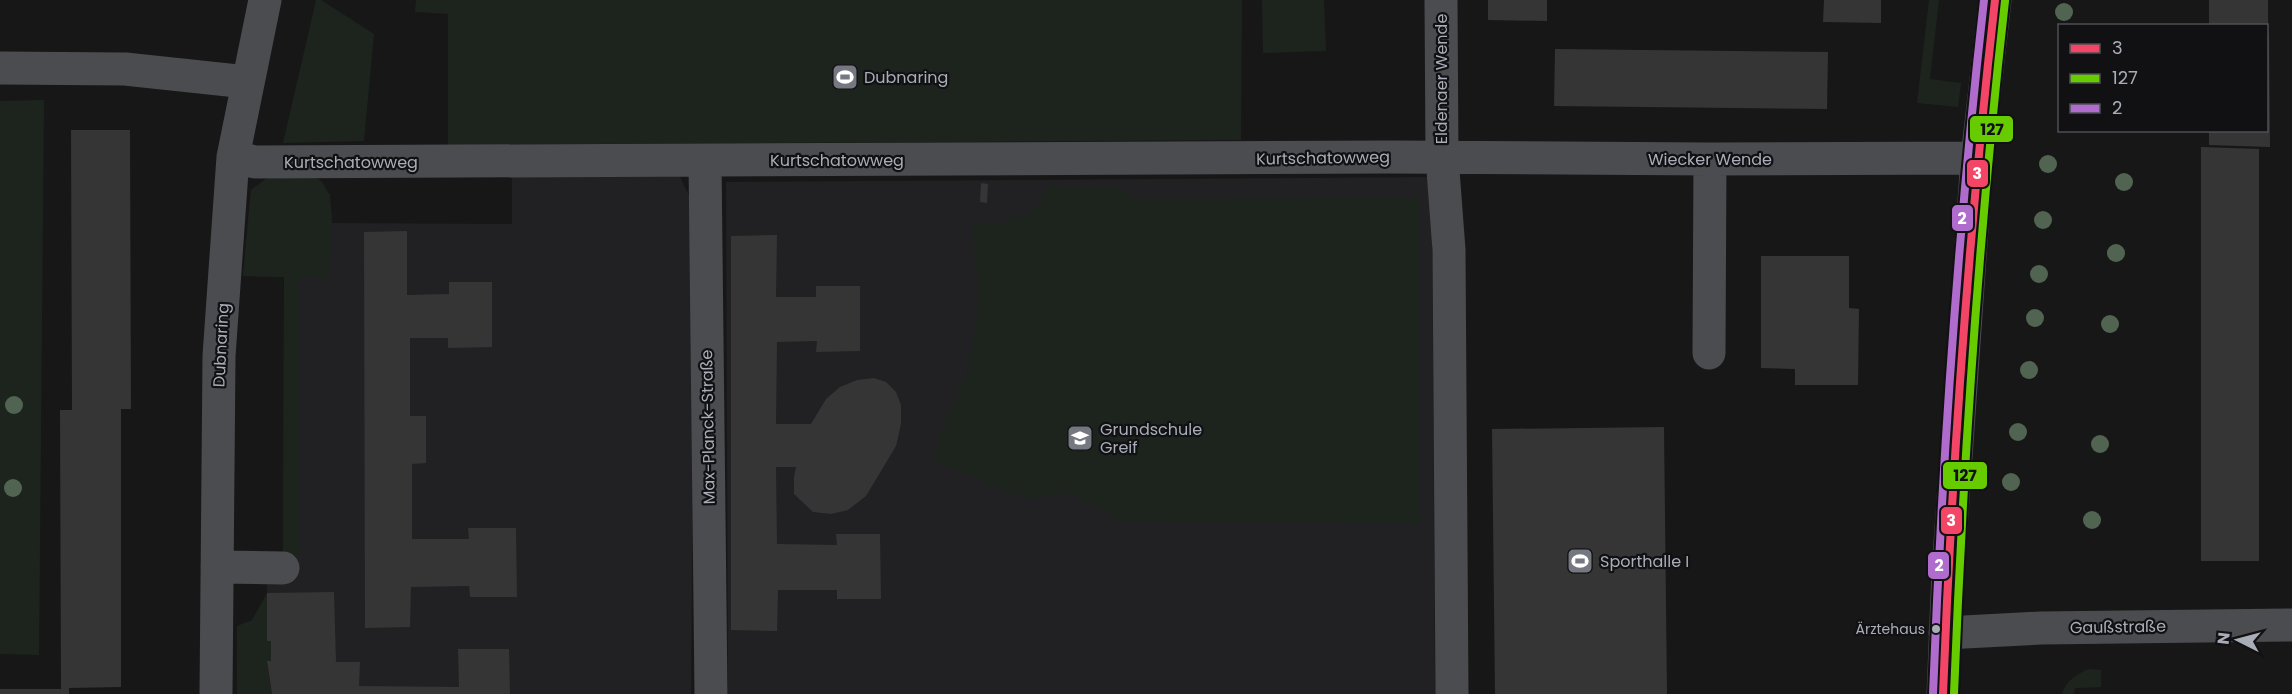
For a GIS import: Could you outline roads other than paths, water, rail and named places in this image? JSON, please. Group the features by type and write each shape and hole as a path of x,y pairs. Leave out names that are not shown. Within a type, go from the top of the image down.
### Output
{"street":[{"name":"Dubnaring","path":"216,694 219,356 233,158 265,0"},
{"name":"Eldenaer Wende","path":"1441,0 1442,157 1449,250 1452,694"},
{"path":"1943,694 1945,633 1977,158 1995,0"},
{"path":"0,68 125,69 247,82"},
{"name":"Wiecker Wende","path":"1442,157 1977,158"},
{"name":"Kurtschatowweg","path":"233,158 255,162 1442,157"},
{"path":"1709,353 1710,159"},
{"name":"Max-Planck-Straße","path":"705,161 711,694"},
{"path":"217,567 284,568"},
{"name":"Gaußstraße","path":"1945,633 2051,628 2292,626"}],"place":[{"name":"Dubnaring","path":"845,77"},
{"name":"Grundschule Greif","path":"1080,438"},
{"name":"Sporthalle I","path":"1580,561"},
{"name":"Ärztehaus","path":"1936,629"}]}
